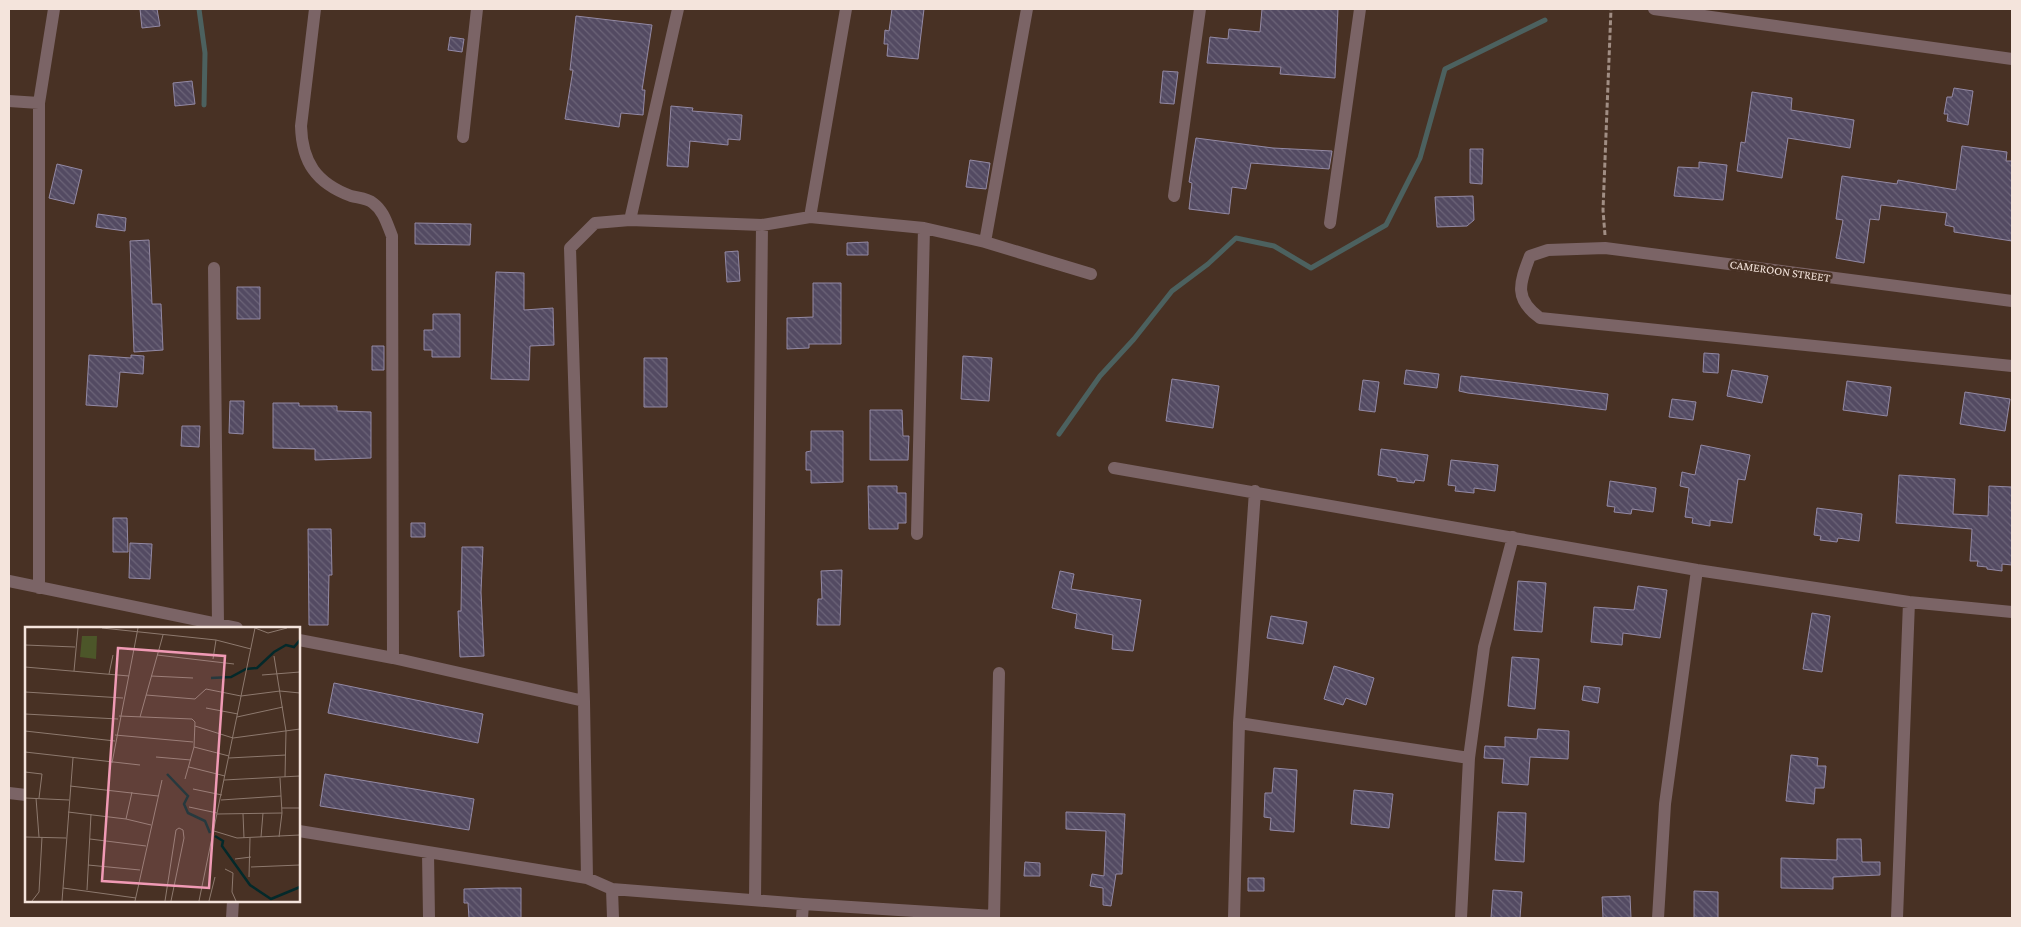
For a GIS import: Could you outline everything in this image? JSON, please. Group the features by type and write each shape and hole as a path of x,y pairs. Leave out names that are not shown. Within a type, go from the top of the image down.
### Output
{"street":[{"path":"39,588 39,103 54,9"},
{"path":"315,9 301,126 301,144 308,163 322,180 338,191 372,201 382,212 392,236 393,658"},
{"path":"463,137 477,9"},
{"path":"630,220 678,9"},
{"path":"810,217 846,9"},
{"path":"985,242 1027,9"},
{"path":"1174,196 1200,9"},
{"path":"1330,223 1360,9"},
{"path":"1654,9 2012,59"},
{"path":"9,101 39,103"},
{"path":"587,878 584,700 570,248 595,223 630,220 762,226 810,217 924,228 985,242 1091,274"},
{"path":"755,900 762,226"},
{"path":"918,534 924,228"},
{"name":"CAMEROON STREET","path":"2012,301 1605,248 1548,250 1530,256 1523,274 1521,293 1526,308 1540,318 2012,366"},
{"path":"214,268 218,624"},
{"path":"1114,468 1255,491 1698,570 1909,602 2012,612"},
{"path":"1234,918 1239,723 1255,491"},
{"path":"1461,918 1469,758 1484,647 1513,537"},
{"path":"1658,918 1665,804 1698,570"},
{"path":"9,581 233,627"},
{"path":"1897,918 1909,602"},
{"path":"300,640 393,658 584,700"},
{"path":"300,831 587,878 612,889 994,917 999,673"},
{"path":"1239,723 1469,758"},
{"path":"9,793 25,795"},
{"path":"428,853 429,918"},
{"path":"612,889 613,918"},
{"path":"232,918 233,902"},
{"path":"802,904 802,918"}],"path":[{"path":"1605,248 1603,210 1610,9"}],"building":[{"path":"140,9 157,9 160,26 142,28"},
{"path":"892,9 924,9 918,59 887,56 888,44 884,44 885,30 889,31"},
{"path":"1262,9 1338,9 1335,78 1280,74 1281,67 1207,63 1210,37 1228,39 1229,29 1260,32"},
{"path":"576,16 652,25 642,90 645,90 643,115 621,113 619,127 565,119 573,70 570,70"},
{"path":"450,37 464,39 462,52 448,50"},
{"path":"1163,71 1178,72 1174,104 1160,103"},
{"path":"192,81 195,104 175,106 173,83"},
{"path":"1954,88 1973,91 1968,125 1947,121 1948,114 1944,114 1947,97 1952,97"},
{"path":"1752,92 1792,98 1791,110 1854,120 1850,148 1788,138 1782,178 1737,171 1741,142 1745,143"},
{"path":"671,106 693,108 692,111 742,115 740,140 728,139 728,145 690,141 688,167 667,166"},
{"path":"1196,138 1273,148 1332,151 1329,169 1251,163 1246,189 1232,187 1229,214 1189,209 1192,183 1189,182"},
{"path":"1962,146 2007,152 2006,161 2012,161 2012,241 1954,232 1954,227 1945,225 1947,213 1881,205 1879,220 1870,219 1864,263 1836,258 1843,220 1836,219 1842,176 1897,184 1898,180 1956,190"},
{"path":"1470,149 1483,149 1482,184 1470,183"},
{"path":"970,160 990,163 986,189 966,187"},
{"path":"1699,162 1727,165 1723,200 1674,196 1678,167 1699,168"},
{"path":"57,164 82,170 74,204 49,198"},
{"path":"1473,196 1474,220 1467,226 1437,227 1435,197"},
{"path":"98,214 126,218 125,231 96,227"},
{"path":"415,223 471,224 470,245 415,244"},
{"path":"149,240 152,304 161,304 163,350 134,352 130,241"},
{"path":"868,242 868,255 847,255 847,243"},
{"path":"738,251 740,281 727,282 725,252"},
{"path":"496,272 524,273 524,310 553,308 554,345 530,346 529,380 491,379"},
{"path":"813,283 841,283 841,344 809,344 809,348 787,349 787,318 813,317"},
{"path":"237,287 260,287 260,319 237,319"},
{"path":"433,314 460,314 460,357 432,357 432,350 424,350 424,330 433,330"},
{"path":"372,346 384,346 384,370 372,370"},
{"path":"1704,353 1719,354 1718,373 1703,372"},
{"path":"89,355 131,358 131,355 144,356 143,374 120,372 117,407 86,405"},
{"path":"963,356 992,358 989,401 961,399"},
{"path":"644,358 667,358 667,407 644,407"},
{"path":"1406,370 1439,374 1437,388 1404,384"},
{"path":"1732,370 1768,376 1762,403 1727,396"},
{"path":"1461,376 1608,394 1606,410 1459,391"},
{"path":"1172,379 1219,386 1213,428 1166,421"},
{"path":"1363,380 1379,382 1375,412 1359,410"},
{"path":"1847,381 1891,387 1887,416 1843,410"},
{"path":"1965,392 2010,399 2005,431 1960,424"},
{"path":"1672,399 1696,402 1693,420 1669,417"},
{"path":"230,401 244,401 243,434 229,433"},
{"path":"273,403 299,403 299,406 337,406 337,411 371,412 371,458 315,460 315,449 273,448"},
{"path":"870,410 902,410 903,436 909,436 908,460 870,460"},
{"path":"182,426 200,426 199,447 181,446"},
{"path":"811,431 843,431 843,482 811,483 811,470 806,470 806,452 811,451"},
{"path":"1701,445 1750,455 1745,480 1738,479 1732,523 1710,520 1710,526 1692,523 1693,518 1685,517 1689,488 1680,486 1682,472 1695,475"},
{"path":"1381,449 1428,455 1424,481 1415,480 1414,483 1397,481 1397,478 1378,475"},
{"path":"1451,460 1498,465 1495,491 1474,488 1474,493 1455,491 1456,486 1448,485"},
{"path":"1899,475 1955,479 1953,514 1988,516 1989,486 2012,487 2012,565 2002,564 2002,571 1977,566 1978,561 1970,561 1972,529 1896,523"},
{"path":"1610,481 1656,488 1653,512 1632,509 1631,514 1614,512 1615,507 1607,506"},
{"path":"868,486 897,486 897,493 906,493 906,523 898,523 898,529 869,529"},
{"path":"1817,508 1862,514 1859,541 1838,538 1837,542 1820,540 1821,536 1814,535"},
{"path":"113,518 127,518 128,552 113,552"},
{"path":"411,523 425,523 425,537 411,537"},
{"path":"308,529 331,529 332,575 329,575 328,625 309,625"},
{"path":"130,543 152,544 150,579 129,578"},
{"path":"462,547 483,547 481,592 484,656 460,657 458,611 461,611"},
{"path":"842,570 840,625 817,625 818,599 822,599 821,571"},
{"path":"1060,571 1074,574 1071,589 1141,600 1133,651 1112,649 1113,635 1075,628 1077,614 1052,608"},
{"path":"1518,581 1546,583 1542,632 1514,630"},
{"path":"1638,586 1667,590 1660,638 1623,633 1622,645 1591,642 1594,607 1634,610"},
{"path":"1812,613 1830,616 1822,672 1803,669"},
{"path":"1271,616 1307,622 1303,644 1267,638"},
{"path":"1512,657 1539,659 1535,709 1508,706"},
{"path":"1334,666 1374,678 1366,705 1346,698 1343,705 1324,699"},
{"path":"334,683 483,714 478,743 328,713"},
{"path":"1584,686 1600,688 1598,703 1582,700"},
{"path":"1538,729 1569,731 1568,759 1530,757 1528,785 1502,783 1504,759 1484,758 1485,746 1505,747 1505,737 1537,739"},
{"path":"1791,755 1818,758 1817,766 1826,766 1824,788 1815,788 1814,804 1786,801"},
{"path":"1274,768 1297,770 1294,832 1270,830 1271,818 1264,817 1265,793 1272,793"},
{"path":"325,774 474,799 469,830 320,806"},
{"path":"1354,790 1393,794 1389,828 1351,824"},
{"path":"1066,812 1125,814 1122,874 1116,874 1111,906 1103,905 1103,888 1090,886 1092,874 1104,876 1106,831 1066,829"},
{"path":"1498,812 1526,813 1524,862 1495,860"},
{"path":"1837,839 1861,839 1862,862 1880,862 1880,875 1833,877 1833,889 1781,888 1781,858 1837,860"},
{"path":"1025,862 1040,863 1040,876 1024,876"},
{"path":"1248,878 1264,878 1264,891 1248,891"},
{"path":"521,888 521,918 469,918 468,903 464,903 464,889"},
{"path":"1493,890 1522,892 1520,918 1491,918"},
{"path":"1694,891 1718,892 1718,918 1694,918"},
{"path":"1630,896 1631,918 1603,918 1602,897"}],"waterway":[{"path":"199,9 205,53 204,105"},
{"path":"1059,434 1100,376 1134,339 1172,291 1208,264 1236,238 1274,246 1311,268 1386,225 1420,158 1445,69 1545,20"}]}
